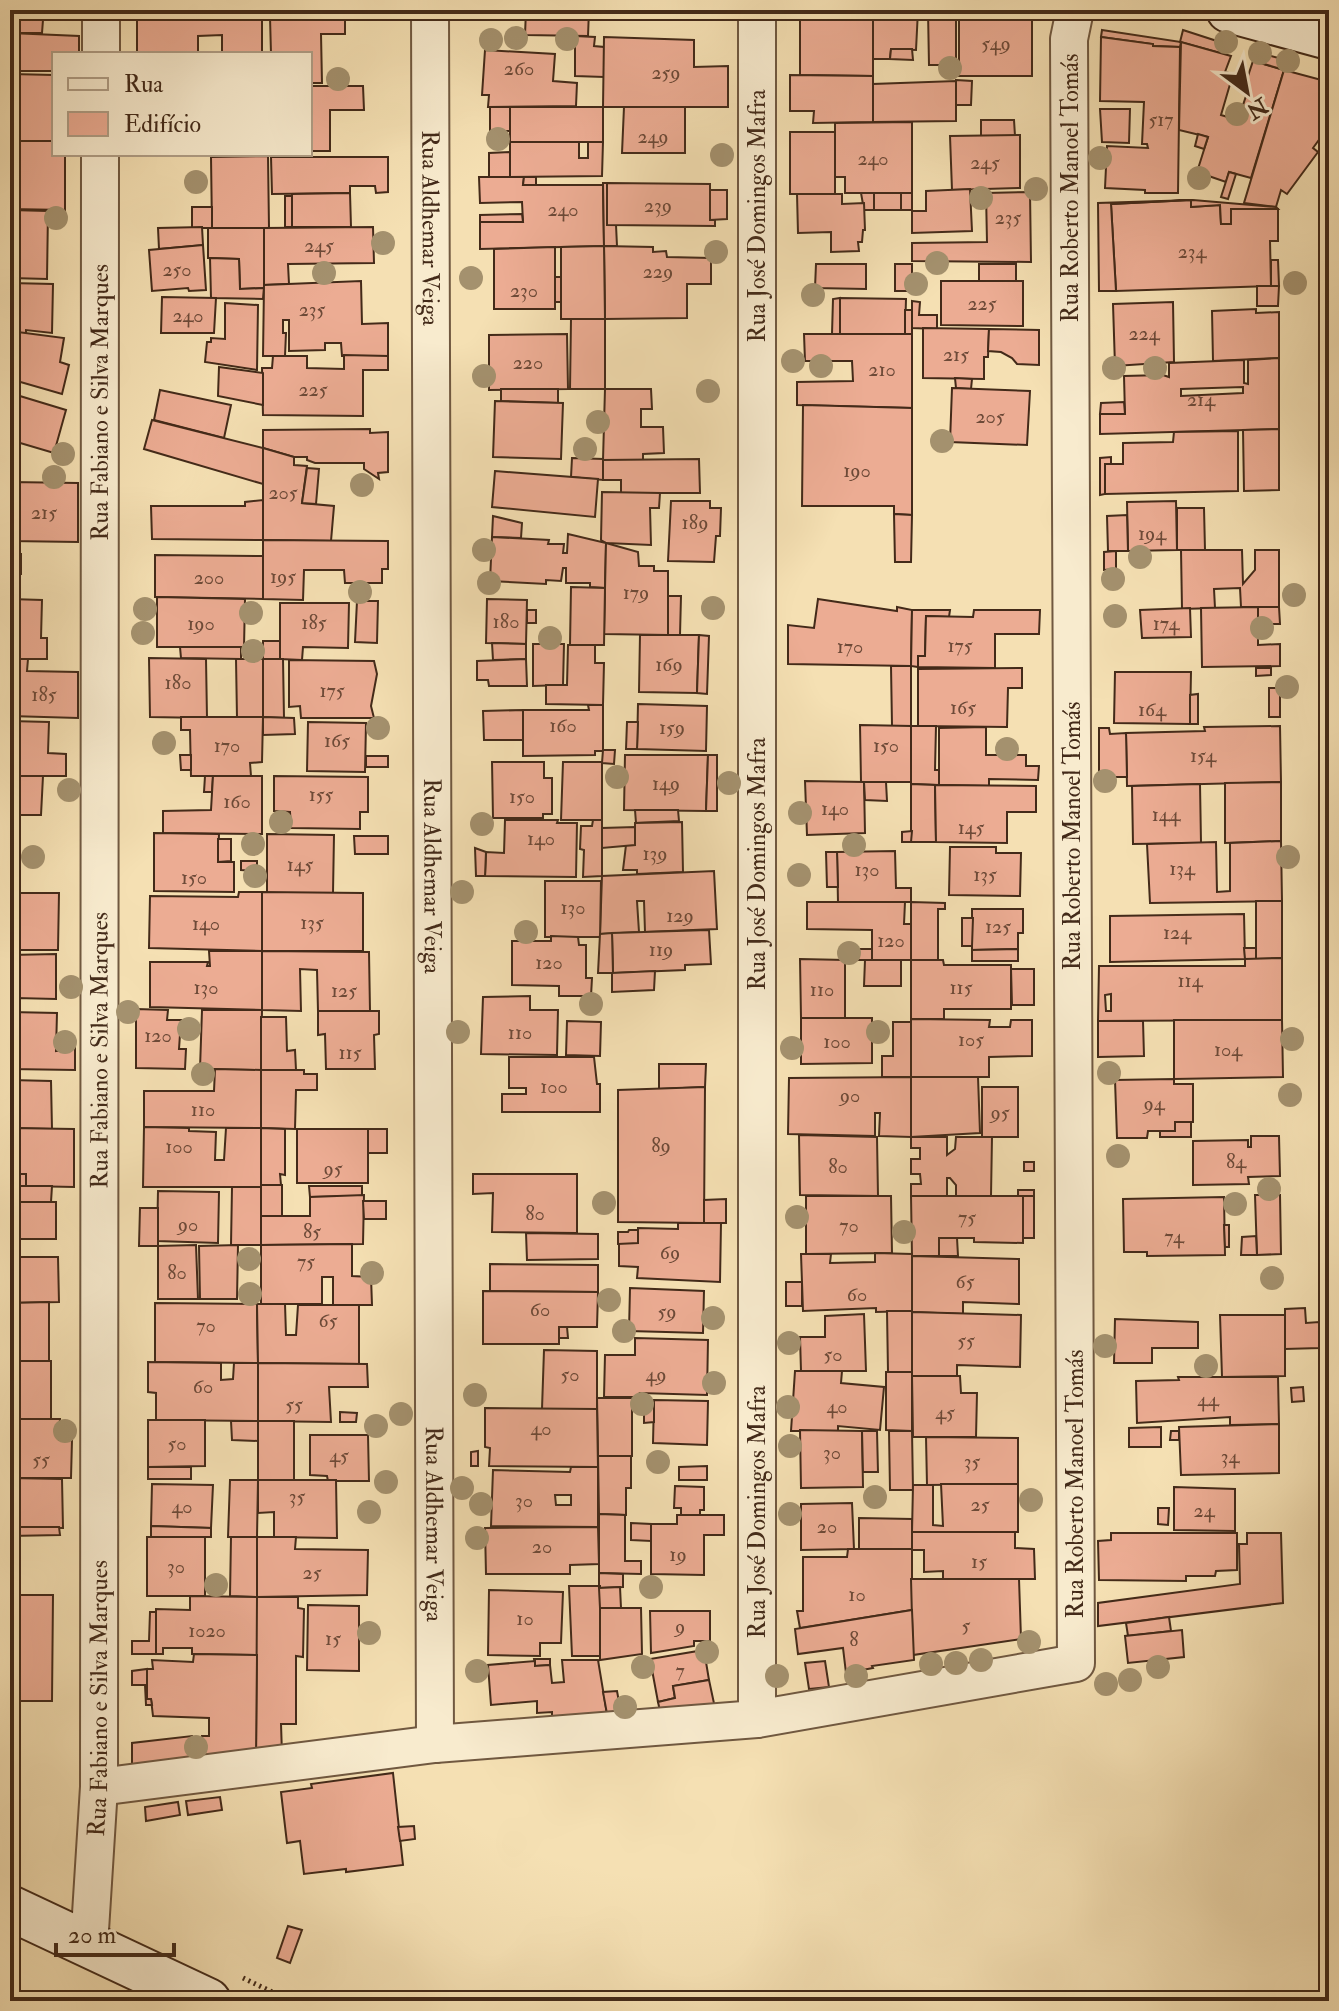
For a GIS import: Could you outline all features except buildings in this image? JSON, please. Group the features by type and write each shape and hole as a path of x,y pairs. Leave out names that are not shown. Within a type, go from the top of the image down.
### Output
{"main road":[{"path":"1229,10 1329,37"},
{"path":"10,1908 208,2001"}],"street":[{"path":"101,10 101,52"},
{"name":"Rua Aldhemar Veiga","path":"430,10 435,1744"},
{"name":"Rua José Domingos Mafra","path":"757,10 757,1719"},
{"name":"Rua Roberto Manoel Tomás","path":"757,1719 1076,1663 1069,39 1075,10"},
{"name":"Rua Fabiano e Silva Marques","path":"89,1946 99,1787 100,156"},
{"path":"99,1787 435,1744 757,1719"}]}
